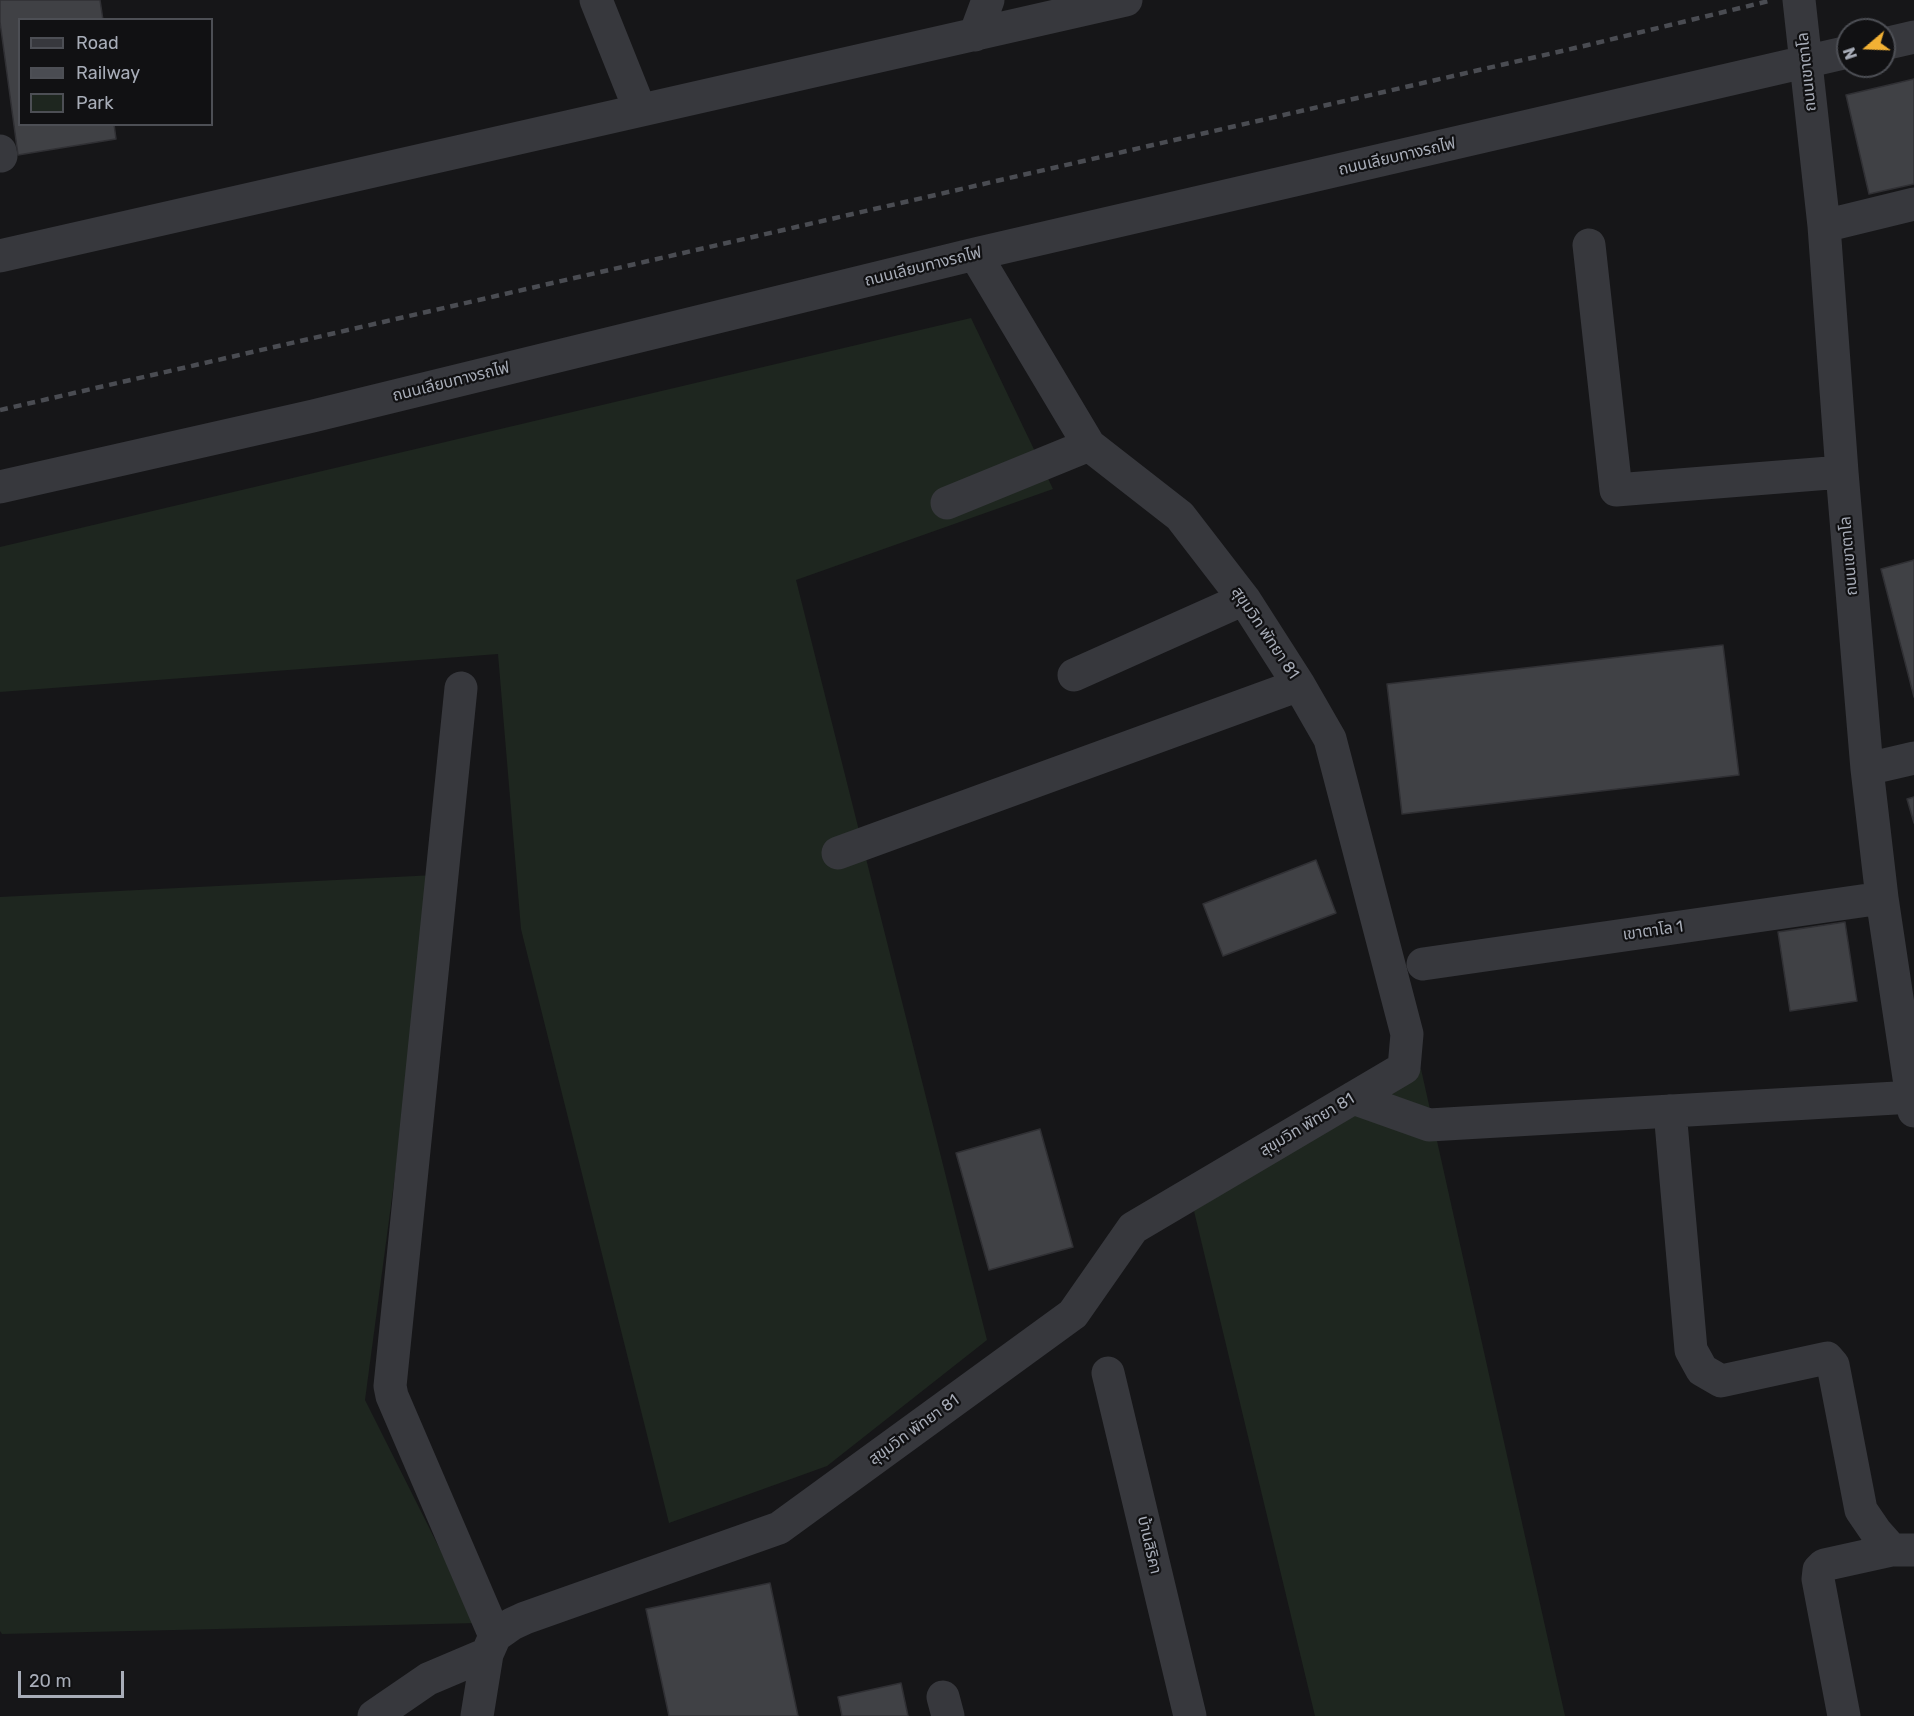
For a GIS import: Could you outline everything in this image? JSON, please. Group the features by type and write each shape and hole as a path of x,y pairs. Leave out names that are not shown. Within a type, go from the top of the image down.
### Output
{"street":[{"path":"596,0 640,110"},
{"path":"975,35 988,0"},
{"path":"0,256 1126,0"},
{"name":"ถนนเขาตาโล","path":"1799,0 1824,226 1867,769 1882,898 1913,1102"},
{"path":"1896,41 1914,37"},
{"name":"ถนนเลียบทางรถไฟ","path":"0,487 313,416 975,254 1836,55"},
{"path":"0,151 1,156"},
{"path":"1824,226 1914,204"},
{"path":"1589,245 1616,490 1842,472"},
{"name":"สุขุมวิท พัทยา 81","path":"374,1716 428,1679 491,1645 525,1618 779,1528 1073,1314 1133,1228 1404,1068 1407,1034 1330,739 1299,685 1244,599 1180,516 1089,445 975,254"},
{"path":"947,503 1089,445"},
{"path":"1074,675 1244,599"},
{"path":"838,853 1299,685"},
{"path":"461,688 390,1386 491,1645 477,1716"},
{"path":"1867,769 1914,758"},
{"name":"เขาตาโล 1","path":"1423,964 1882,898"},
{"path":"1353,1098 1429,1125 1670,1111 1913,1102"},
{"path":"1670,1111 1691,1350 1702,1370 1720,1381 1827,1358 1833,1365 1861,1510 1876,1532 1903,1550"},
{"name":"บ้านสิริคา","path":"1108,1373 1191,1716"},
{"path":"1845,1716 1818,1579 1819,1570 1824,1565 1903,1550"}],"green space":[{"path":"971,318 1053,489 796,580 987,1340 827,1466 669,1523 521,929 498,654 0,692 0,547"},
{"path":"435,875 365,1400 477,1623 2,1634 0,1631 0,897"},
{"path":"1421,1069 1565,1716 1315,1716 1194,1211"}],"building":[{"path":"0,0 100,0 103,18 18,18 18,126 114,126 116,139 18,155 0,22"},
{"path":"1914,79 1914,184 1869,194 1846,95"},
{"path":"1914,560 1914,697 1881,569"},
{"path":"1723,645 1739,775 1402,814 1387,684"},
{"path":"1914,797 1914,823 1907,799"},
{"path":"1316,860 1336,913 1223,956 1203,904"},
{"path":"1845,922 1857,1001 1790,1011 1778,932"},
{"path":"1040,1129 1073,1247 989,1270 956,1153"},
{"path":"770,1583 798,1716 669,1716 646,1609"},
{"path":"901,1683 908,1716 842,1716 838,1697"}],"railway":[{"path":"0,410 1588,45 1773,0"}]}
